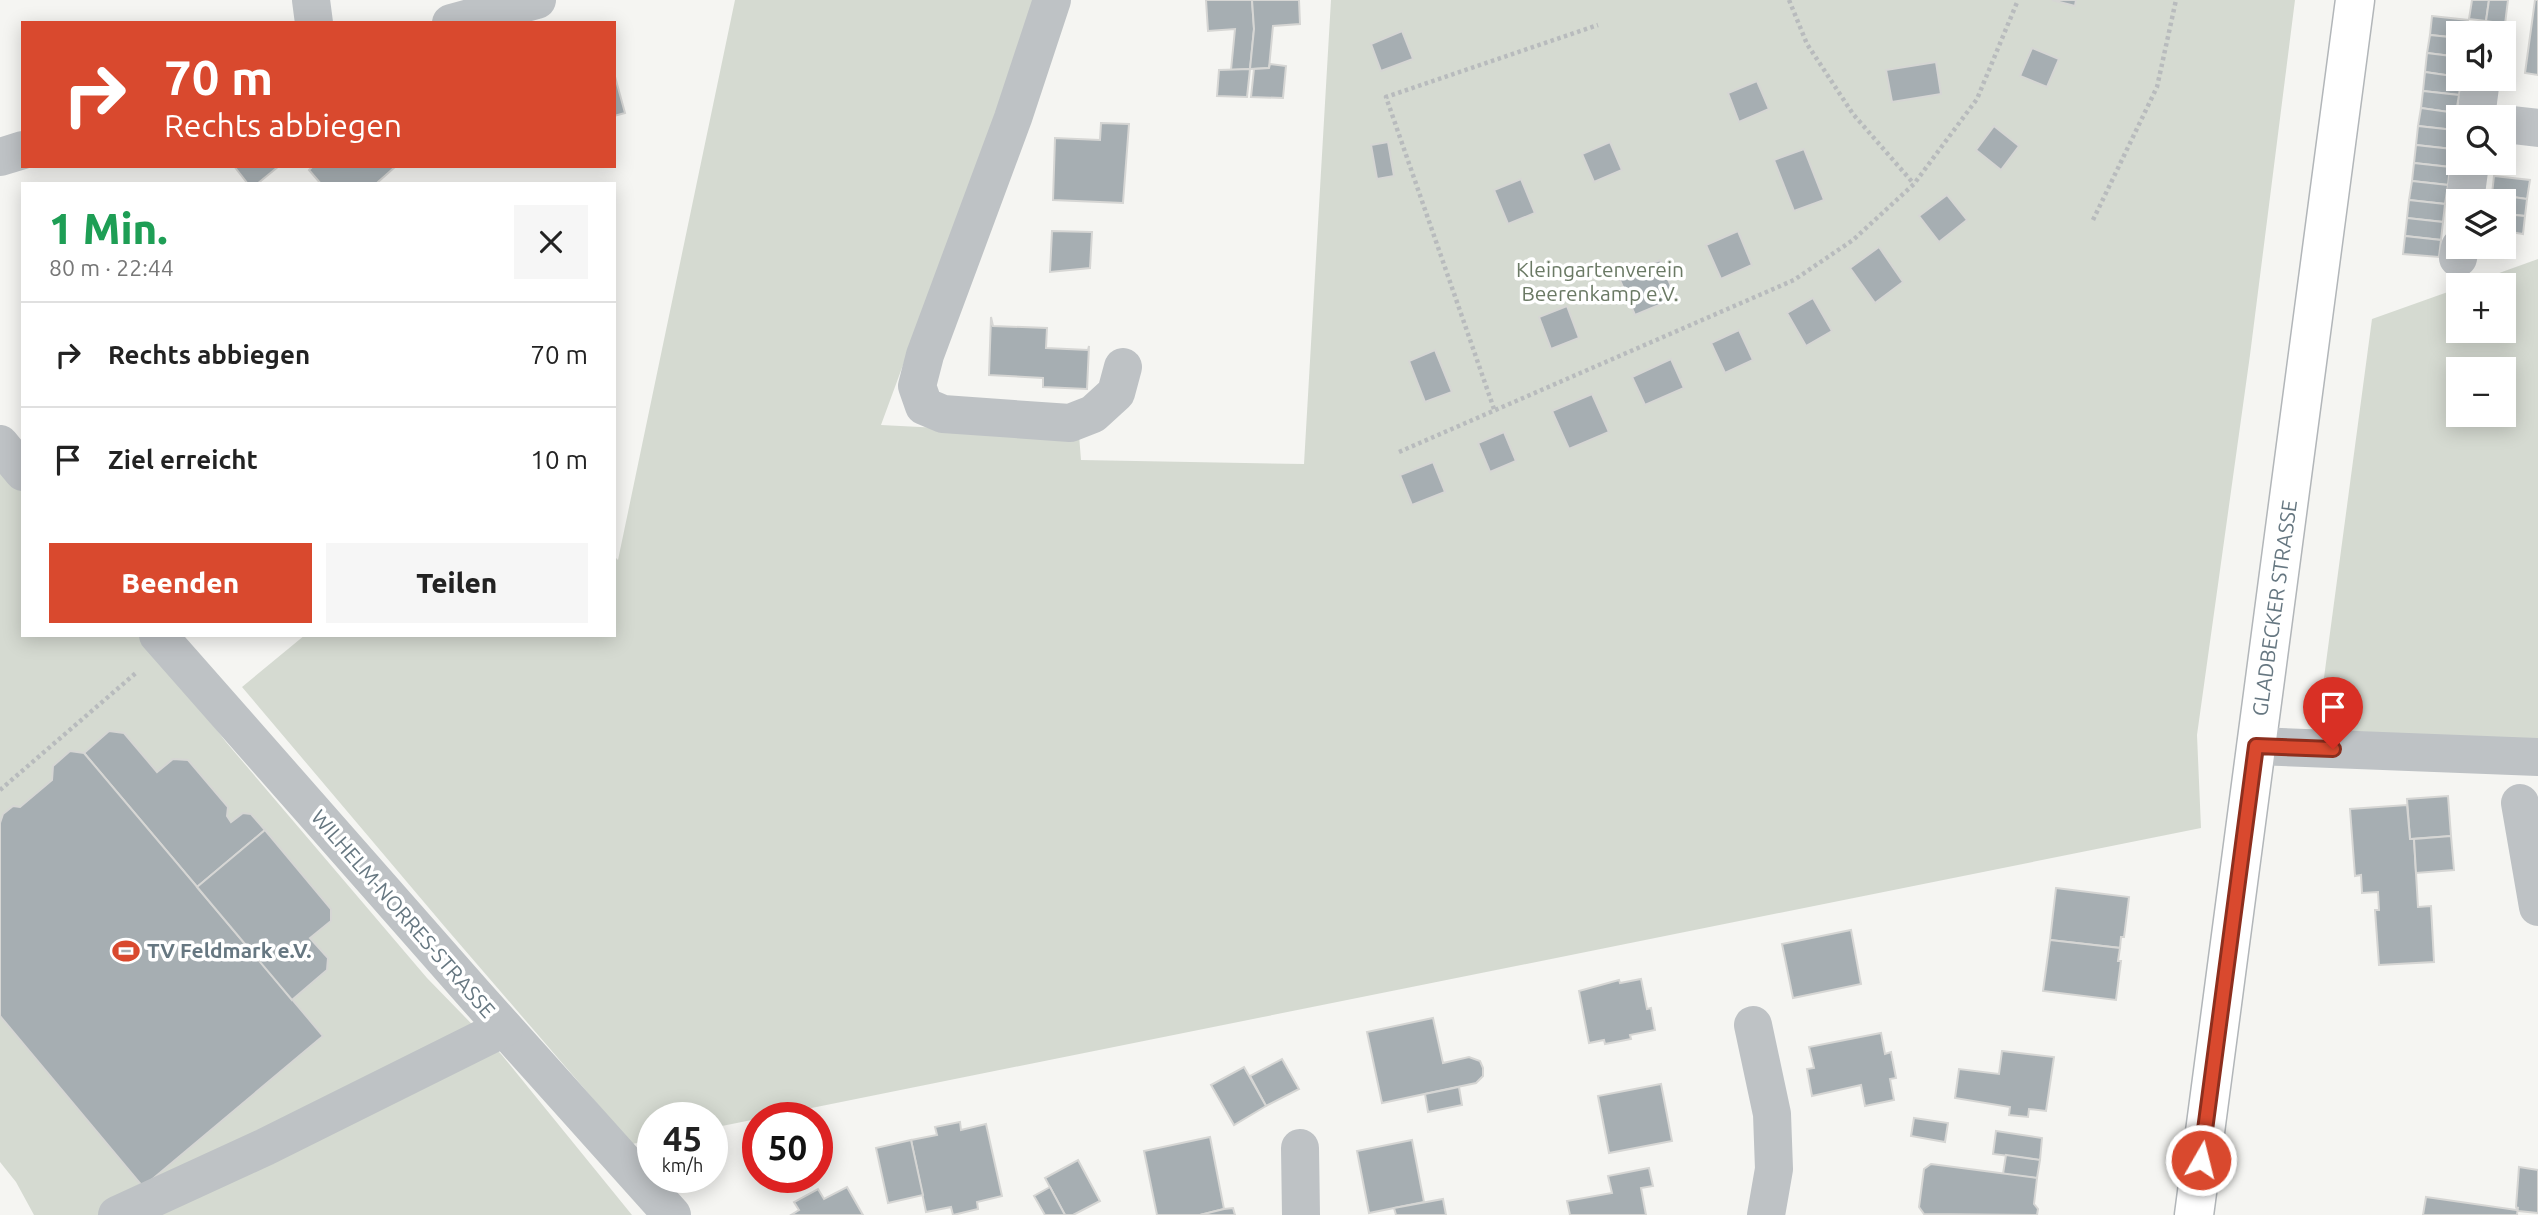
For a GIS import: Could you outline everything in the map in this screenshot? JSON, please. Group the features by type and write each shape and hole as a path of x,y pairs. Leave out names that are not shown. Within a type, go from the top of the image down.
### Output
{"main road":[{"name":"GLADBECKER STRASSE","path":"2194,1215 2355,0"}],"street":[{"path":"311,0 314,21"},
{"path":"458,21 537,0"},
{"path":"1052,0 1013,118 936,323 917,386 924,406 943,414 1070,424 1093,414 1116,393 1123,368"},
{"path":"2516,125 2538,128"},
{"path":"0,157 21,151"},
{"path":"0,444 21,470"},
{"name":"WILHELM-NORRES-STRASSE","path":"117,1215 265,1147 504,1028 162,641"},
{"path":"2256,746 2538,757"},
{"path":"2520,803 2538,907"},
{"path":"1753,1025 1772,1114 1774,1169 1766,1215"},
{"path":"504,1028 673,1215"},
{"path":"1300,1148 1301,1215"}],"path":[{"path":"1789,0 1807,44 1853,114 1914,184"},
{"path":"1399,452 1794,280 1853,240 1914,184 1978,99 2018,0"},
{"path":"2093,220 2157,87 2176,0"},
{"path":"1494,409 1386,97 1598,25"},
{"path":"0,790 162,641"}],"green space":[{"name":"Kleingartenverein Beerenkamp e.V.","path":"735,0 1037,0 881,425 1079,435 1081,460 1304,464 1331,0 2295,0 2250,355 2197,735 2201,828 833,1104 742,1102 742,1122 728,1125 728,1102 637,1102 637,1143 632,1144 242,687 303,637 616,637 616,558 618,560"},
{"path":"2538,259 2538,743 2317,730 2372,319 2446,293 2446,343 2516,343 2516,273 2499,273"},
{"path":"0,463 21,488 21,637 146,637 226,742 427,978 501,1054 632,1215 34,1215 16,1182 0,1162"}],"building":[{"path":"1206,0 1252,0 1254,29 1250,69 1231,70 1235,29 1208,31"},
{"path":"1252,0 1299,0 1300,24 1273,26 1269,68 1250,69 1254,29"},
{"path":"2052,0 2076,0 2075,6"},
{"path":"2472,0 2489,0 2486,21 2469,19"},
{"path":"2489,0 2508,0 2505,21 2486,21"},
{"path":"2535,0 2538,0 2538,75 2525,73"},
{"path":"2432,16 2468,20 2446,21 2446,37 2430,35"},
{"path":"1402,31 1413,59 1381,71 1371,44"},
{"path":"2430,35 2446,37 2446,55 2427,53"},
{"path":"2032,48 2059,59 2047,87 2020,76"},
{"path":"2427,53 2446,55 2446,75 2425,72"},
{"path":"1936,62 1941,94 1892,102 1886,70"},
{"path":"1270,64 1286,66 1283,98 1251,97 1254,69 1269,68"},
{"path":"1250,69 1247,97 1217,96 1219,70"},
{"path":"2425,72 2446,75 2446,91 2460,91 2459,95 2423,91"},
{"path":"616,80 625,113 616,115"},
{"path":"1757,81 1769,109 1739,122 1728,93"},
{"path":"2423,91 2459,95 2457,105 2446,105 2446,112 2421,108"},
{"path":"2421,108 2446,112 2446,129 2418,126"},
{"path":"1101,123 1129,124 1123,203 1053,200 1055,138 1100,140"},
{"path":"1994,126 2019,146 2001,170 1976,150"},
{"path":"2418,126 2446,129 2446,148 2416,145"},
{"path":"1388,142 1394,176 1377,179 1371,145"},
{"path":"1610,142 1622,170 1594,182 1582,154"},
{"path":"2416,145 2446,148 2446,167 2414,163"},
{"path":"1804,149 1824,200 1794,211 1774,160"},
{"path":"2414,163 2446,167 2446,175 2449,175 2448,185 2412,181"},
{"path":"236,168 277,168 259,182 246,182"},
{"path":"394,168 378,182 319,182 309,170"},
{"path":"2494,176 2530,180 2527,199 2516,197 2516,189 2493,189"},
{"path":"1521,179 1535,213 1508,224 1494,190"},
{"path":"2412,181 2448,185 2445,204 2409,200"},
{"path":"1947,195 1967,220 1939,242 1919,216"},
{"path":"2516,197 2527,199 2525,216 2516,215"},
{"path":"2409,200 2445,204 2443,222 2407,218"},
{"path":"2516,215 2525,216 2523,234 2516,233"},
{"path":"2407,218 2443,222 2441,240 2405,236"},
{"path":"1052,231 1092,232 1090,268 1050,272"},
{"path":"1738,231 1752,265 1721,279 1706,245"},
{"path":"2405,236 2441,240 2439,257 2403,254"},
{"path":"1879,247 1903,282 1875,303 1850,268"},
{"path":"1660,260 1676,298 1635,315 1619,278"},
{"path":"1813,298 1832,331 1806,346 1787,313"},
{"path":"1567,306 1579,338 1551,349 1539,317"},
{"path":"991,317 993,326 1047,328 1046,348 1088,350 1089,346 1087,389 1043,387 1043,378 989,375"},
{"path":"1739,330 1753,360 1725,373 1711,343"},
{"path":"1435,350 1452,392 1425,402 1409,361"},
{"path":"1671,359 1684,388 1645,405 1632,377"},
{"path":"1592,394 1609,432 1569,449 1552,411"},
{"path":"1504,432 1516,461 1490,472 1478,443"},
{"path":"1433,462 1445,492 1412,505 1400,475"},
{"path":"109,731 124,733 157,772 173,759 188,760 228,807 227,816 231,822 243,813 251,814 265,830 197,887 84,753"},
{"name":"TV Feldmark e.V.","path":"70,751 84,753 323,1036 143,1187 0,1016 0,823 3,814 13,806 20,807 52,780 53,766"},
{"path":"2448,796 2451,836 2410,839 2407,799"},
{"path":"2407,805 2410,839 2414,839 2418,907 2431,906 2434,962 2379,965 2375,910 2379,910 2378,892 2362,893 2361,875 2355,876 2350,809"},
{"path":"265,830 331,909 331,921 310,938 328,958 327,970 292,1000 197,887"},
{"path":"2451,836 2454,870 2416,873 2414,839"},
{"path":"2056,888 2129,897 2120,948 2050,940"},
{"path":"1851,930 1861,984 1793,998 1782,944"},
{"path":"2050,940 2120,948 2116,1000 2043,991"},
{"path":"1641,979 1647,1009 1651,1008 1655,1030 1630,1035 1631,1039 1605,1044 1604,1040 1589,1043 1579,991 1619,980 1620,983"},
{"path":"1433,1018 1443,1063 1469,1057 1480,1061 1483,1076 1476,1083 1382,1103 1367,1032"},
{"path":"1881,1033 1885,1054 1891,1052 1896,1078 1890,1079 1894,1100 1865,1106 1861,1085 1812,1096 1807,1069 1814,1068 1809,1047"},
{"path":"2002,1051 2054,1057 2046,1111 2029,1109 2028,1117 2009,1115 2010,1107 1955,1098 1959,1069 1999,1074"},
{"path":"1282,1059 1299,1089 1266,1106 1250,1076"},
{"path":"1244,1067 1266,1106 1234,1125 1211,1085"},
{"path":"1661,1084 1672,1141 1609,1153 1598,1096"},
{"path":"1459,1087 1462,1105 1428,1112 1425,1094"},
{"path":"1914,1118 1948,1123 1945,1142 1911,1136"},
{"path":"960,1122 961,1130 986,1124 1002,1196 977,1202 978,1209 953,1215 951,1207 926,1212 911,1140 937,1135 935,1127"},
{"path":"1996,1131 2042,1138 2040,1160 1993,1154"},
{"path":"1210,1137 1224,1209 1200,1215 1157,1215 1144,1151"},
{"path":"911,1140 923,1195 888,1203 876,1148"},
{"path":"1412,1140 1424,1202 1369,1213 1357,1151"},
{"path":"2006,1155 2040,1160 2037,1178 2003,1174"},
{"path":"1078,1160 1100,1201 1073,1215 1065,1215 1045,1178"},
{"path":"1931,1164 2037,1178 2034,1204 2038,1209 2037,1215 1924,1214 1919,1207 1924,1169"},
{"path":"2519,1167 2538,1170 2538,1213 2518,1211 2516,1207"},
{"path":"1649,1168 1653,1186 1641,1188 1646,1215 1570,1215 1567,1201 1612,1193 1608,1176"},
{"path":"847,1187 863,1215 791,1215 799,1210 794,1202 811,1193 820,1193 824,1199"},
{"path":"1050,1187 1065,1215 1045,1215 1034,1196"},
{"path":"2426,1197 2516,1210 2518,1207 2517,1215 2423,1215"},
{"path":"1443,1199 1446,1215 1396,1215 1394,1208"},
{"path":"1233,1208 1235,1215 1200,1215 1224,1209"}],"place":[{"name":"TV Feldmark e.V.","path":"126,951"}],"route":[{"path":"2201,1160 2256,746 2333,749"}]}
